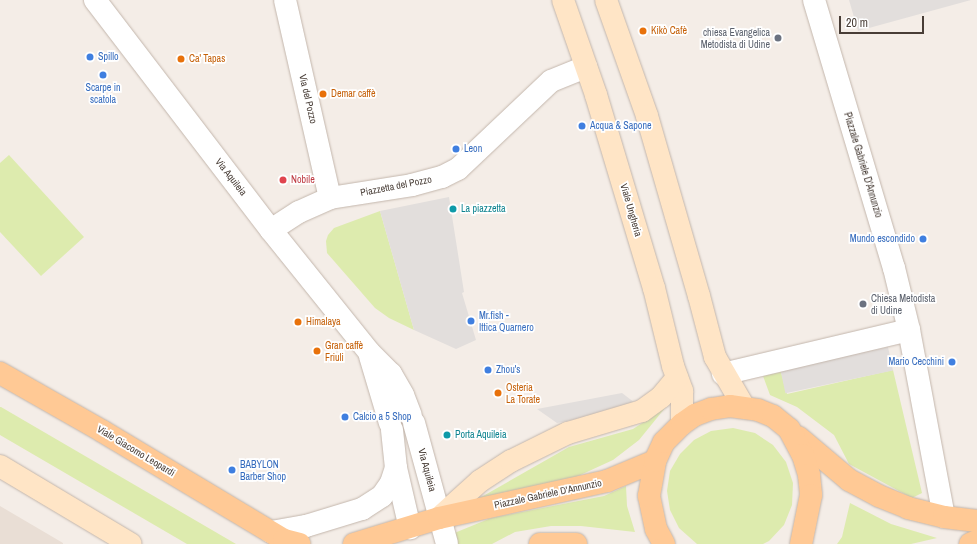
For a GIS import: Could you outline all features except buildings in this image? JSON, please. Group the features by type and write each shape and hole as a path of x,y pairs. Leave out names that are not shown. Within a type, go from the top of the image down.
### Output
{"main road":[{"name":"Viale Giacomo Leopardi","path":"0,372 271,532"},
{"path":"664,544 656,529 649,496 655,461 664,442 682,424 695,415 711,409 730,406 744,407 773,416 825,461 850,480 908,508 944,517 977,521"},
{"path":"789,429 803,455 809,475 811,494 801,544"},
{"name":"Piazzale Gabriele D'Annunzio","path":"354,544 405,536 439,518 607,481 655,461"},
{"path":"271,532 284,540 300,544"},
{"path":"970,544 977,541"},
{"path":"540,544 576,544"}],"street":[{"name":"Via Aquileia","path":"95,0 271,230 369,352 391,374 403,395 413,420 439,518"},
{"name":"Via del Pozzo","path":"285,0 330,198"},
{"name":"Viale Ungheria","path":"563,0 631,207 677,378 682,391 682,424"},
{"path":"606,0 646,116 697,289 715,357 744,407"},
{"name":"Piazzale Gabriele D'Annunzio","path":"814,0 894,268 909,330 944,517"},
{"name":"Piazzetta del Pozzo","path":"271,230 298,212 330,198 412,185 442,177 458,169 551,81 586,67"},
{"path":"724,374 909,330"},
{"name":"Via Aquileia","path":"369,352 391,427 405,536"},
{"name":"Piazzale Gabriele D'Annunzio","path":"439,518 480,481 510,461 568,433 642,411 661,397 677,378"},
{"path":"0,466 131,544"},
{"name":"Via Aquileia","path":"271,532 306,526 362,509 375,502 387,489 396,468"},
{"path":"439,518 447,544"}],"shaded area":[{"path":"849,0 971,0 858,31"},
{"path":"449,197 464,292 462,293 476,340 456,349 414,330 380,211"},
{"path":"888,347 893,370 785,393 780,370"},
{"path":"622,393 639,406 557,423 537,409"},
{"path":"0,506 63,543 63,544 0,544"}],"green space":[{"path":"9,155 84,237 41,276 0,232 0,163"},
{"path":"380,211 414,330 389,318 375,308 327,253 326,241 328,235 334,228"},
{"path":"893,370 922,493 912,498 849,464 834,435 797,407 770,395 763,376 781,372 787,394"},
{"path":"0,407 236,544 187,544 0,435"},
{"path":"665,408 639,440 613,460 576,477 469,504 569,447 633,429"},
{"path":"733,428 755,433 773,445 786,462 793,483 792,505 784,525 769,541 763,544 697,544 679,528 670,510 667,491 670,471 680,454 694,440 711,431"},
{"path":"626,486 627,506 635,532 581,526 551,526 515,532 492,544 455,544 452,534 491,518 604,496"},
{"path":"850,503 891,524 937,538 911,544 837,544 842,537"}],"place":[{"name":"Kikò Cafè","path":"643,31"},
{"name":"chiesa Evangelica Metodista di Udine","path":"778,38"},
{"name":"Spillo","path":"90,57"},
{"name":"Ca' Tapas","path":"181,59"},
{"name":"Scarpe in scatola","path":"103,75"},
{"name":"Demar caffè","path":"323,94"},
{"name":"Acqua & Sapone","path":"582,126"},
{"name":"Leon","path":"456,149"},
{"name":"Nobile","path":"283,180"},
{"name":"La piazzetta","path":"453,209"},
{"name":"Mundo escondido","path":"923,239"},
{"name":"Chiesa Metodista di Udine","path":"863,304"},
{"name":"Mr.fish - Ittica Quarnero","path":"471,321"},
{"name":"Himalaya","path":"298,322"},
{"name":"Gran caffè Friuli","path":"317,351"},
{"name":"Mario Cecchini","path":"952,362"},
{"name":"Zhou's","path":"488,370"},
{"name":"Osteria La Torate","path":"498,393"},
{"name":"Calcio a 5 Shop","path":"345,417"},
{"name":"Porta Aquileia","path":"447,435"},
{"name":"BABYLON Barber Shop","path":"232,470"}]}
